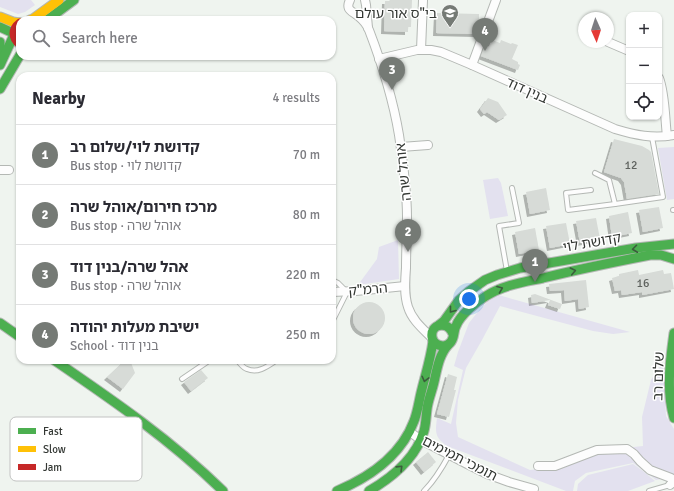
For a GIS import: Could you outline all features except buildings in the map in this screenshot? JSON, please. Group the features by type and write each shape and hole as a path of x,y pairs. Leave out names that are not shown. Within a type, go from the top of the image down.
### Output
{"street":[{"path":"37,16 59,0"},
{"path":"52,16 74,0"},
{"name":"אוהל שרה","path":"350,0 348,4 350,10 364,22 368,28 379,58 398,129 406,186 408,216 405,286 406,300 414,318 432,340"},
{"name":"אוהל שרה","path":"365,0 368,28"},
{"path":"421,50 423,0"},
{"path":"472,65 496,0"},
{"path":"0,17 16,22"},
{"path":"0,65 16,26"},
{"path":"0,27 13,35 16,42"},
{"path":"0,42 0,52"},
{"path":"614,45 626,50"},
{"name":"בנין דוד","path":"379,58 421,50 441,52 608,126 645,136 670,136"},
{"path":"0,89 17,60"},
{"path":"660,84 670,136"},
{"path":"401,147 428,145"},
{"path":"674,245 671,252 674,259"},
{"name":"קדושת לוי","path":"438,325 444,321 459,300 476,285 507,272 636,248 674,245"},
{"name":"קדושת לוי","path":"453,334 458,322 469,310 484,297 499,289 523,282 626,260 658,255 674,259"},
{"name":"הרמ\"ק","path":"336,292 405,286"},
{"path":"369,491 399,470 421,440 426,424 428,408 440,359 445,347 451,342 453,334 450,327 445,324 438,325 423,323 414,318"},
{"path":"0,323 16,334"},
{"path":"337,491 356,482 380,467 396,452 410,432 429,363 432,332 438,325"},
{"name":"שלום רב","path":"674,333 670,367 674,418"},
{"path":"432,340 439,346 448,345"},
{"path":"60,364 134,417"},
{"path":"142,423 208,475 223,491"},
{"name":"תומכי תמימים","path":"410,432 421,440 487,474 508,482 537,490"},
{"path":"538,466 555,466 597,450 627,449 650,470 671,478 673,482 670,485"},
{"path":"508,482 518,491"}],"lane":[{"path":"591,190 566,193 568,210 663,197 652,137"},
{"path":"595,173 609,180 615,204"},
{"path":"507,272 498,226 519,223 512,188"},
{"path":"336,283 347,292 336,316"},
{"path":"182,379 204,364"},
{"path":"241,364 246,369 256,371 271,364"},
{"path":"424,491 441,470 449,455"},
{"path":"649,491 670,485"}],"shaded area":[{"path":"0,0 31,0 35,5 25,12 18,14 0,7"},
{"path":"674,147 674,199 667,200 658,148"},
{"path":"498,178 501,183 508,216 490,219 483,180"},
{"path":"398,240 399,279 358,285 377,259 379,247"},
{"path":"495,294 630,332 613,334 593,331 500,306 466,368 458,400 456,423 458,437 530,470 567,465 577,458 615,449 643,446 642,417 651,380 663,362 666,416 674,429 674,477 656,480 633,463 586,473 575,481 573,491 566,491 447,446 440,440 436,431 437,418 451,424 463,370 454,366 458,352 469,323"},
{"path":"633,464 655,481 628,491 577,491 578,484 588,475"}],"traffic: fast":[{"path":"52,16 74,0"},
{"path":"0,27 13,33"},
{"path":"0,65 13,37"},
{"path":"0,42 0,52"},
{"path":"0,89 17,60"},
{"path":"439,325 444,321 459,300 468,292 485,280 497,275 520,268 636,248 674,244"},
{"path":"453,334 447,327 440,325 434,329 432,337 434,342 437,344 442,346 448,345 453,339 458,322 469,309 486,296 506,287 650,255 661,255 674,259"},
{"path":"0,323 16,334"},
{"path":"674,333 669,386 674,418"},
{"path":"337,491 372,472 393,455 401,445 415,417 430,359 433,341"},
{"path":"369,491 387,480 395,473 409,458 420,441 425,428 428,406 439,362 442,353 448,345"},
{"path":"60,364 135,417"},
{"path":"142,422 203,472 223,491"}],"traffic: slow":[{"path":"37,16 59,0"},
{"path":"0,17 16,22"}],"traffic: jam":[{"path":"16,28 14,31 14,36 16,39"}],"place":[{"name":"בי\"ס אור עולם","path":"450,28"},
{"name":"ישיבת מעלות יהודה","path":"485,51"},
{"name":"אהל שרה/בנין דוד","path":"392,90"},
{"name":"מרכז חירום/אוהל שרה","path":"408,252"},
{"name":"קדושת לוי/שלום רב","path":"535,282"}]}
